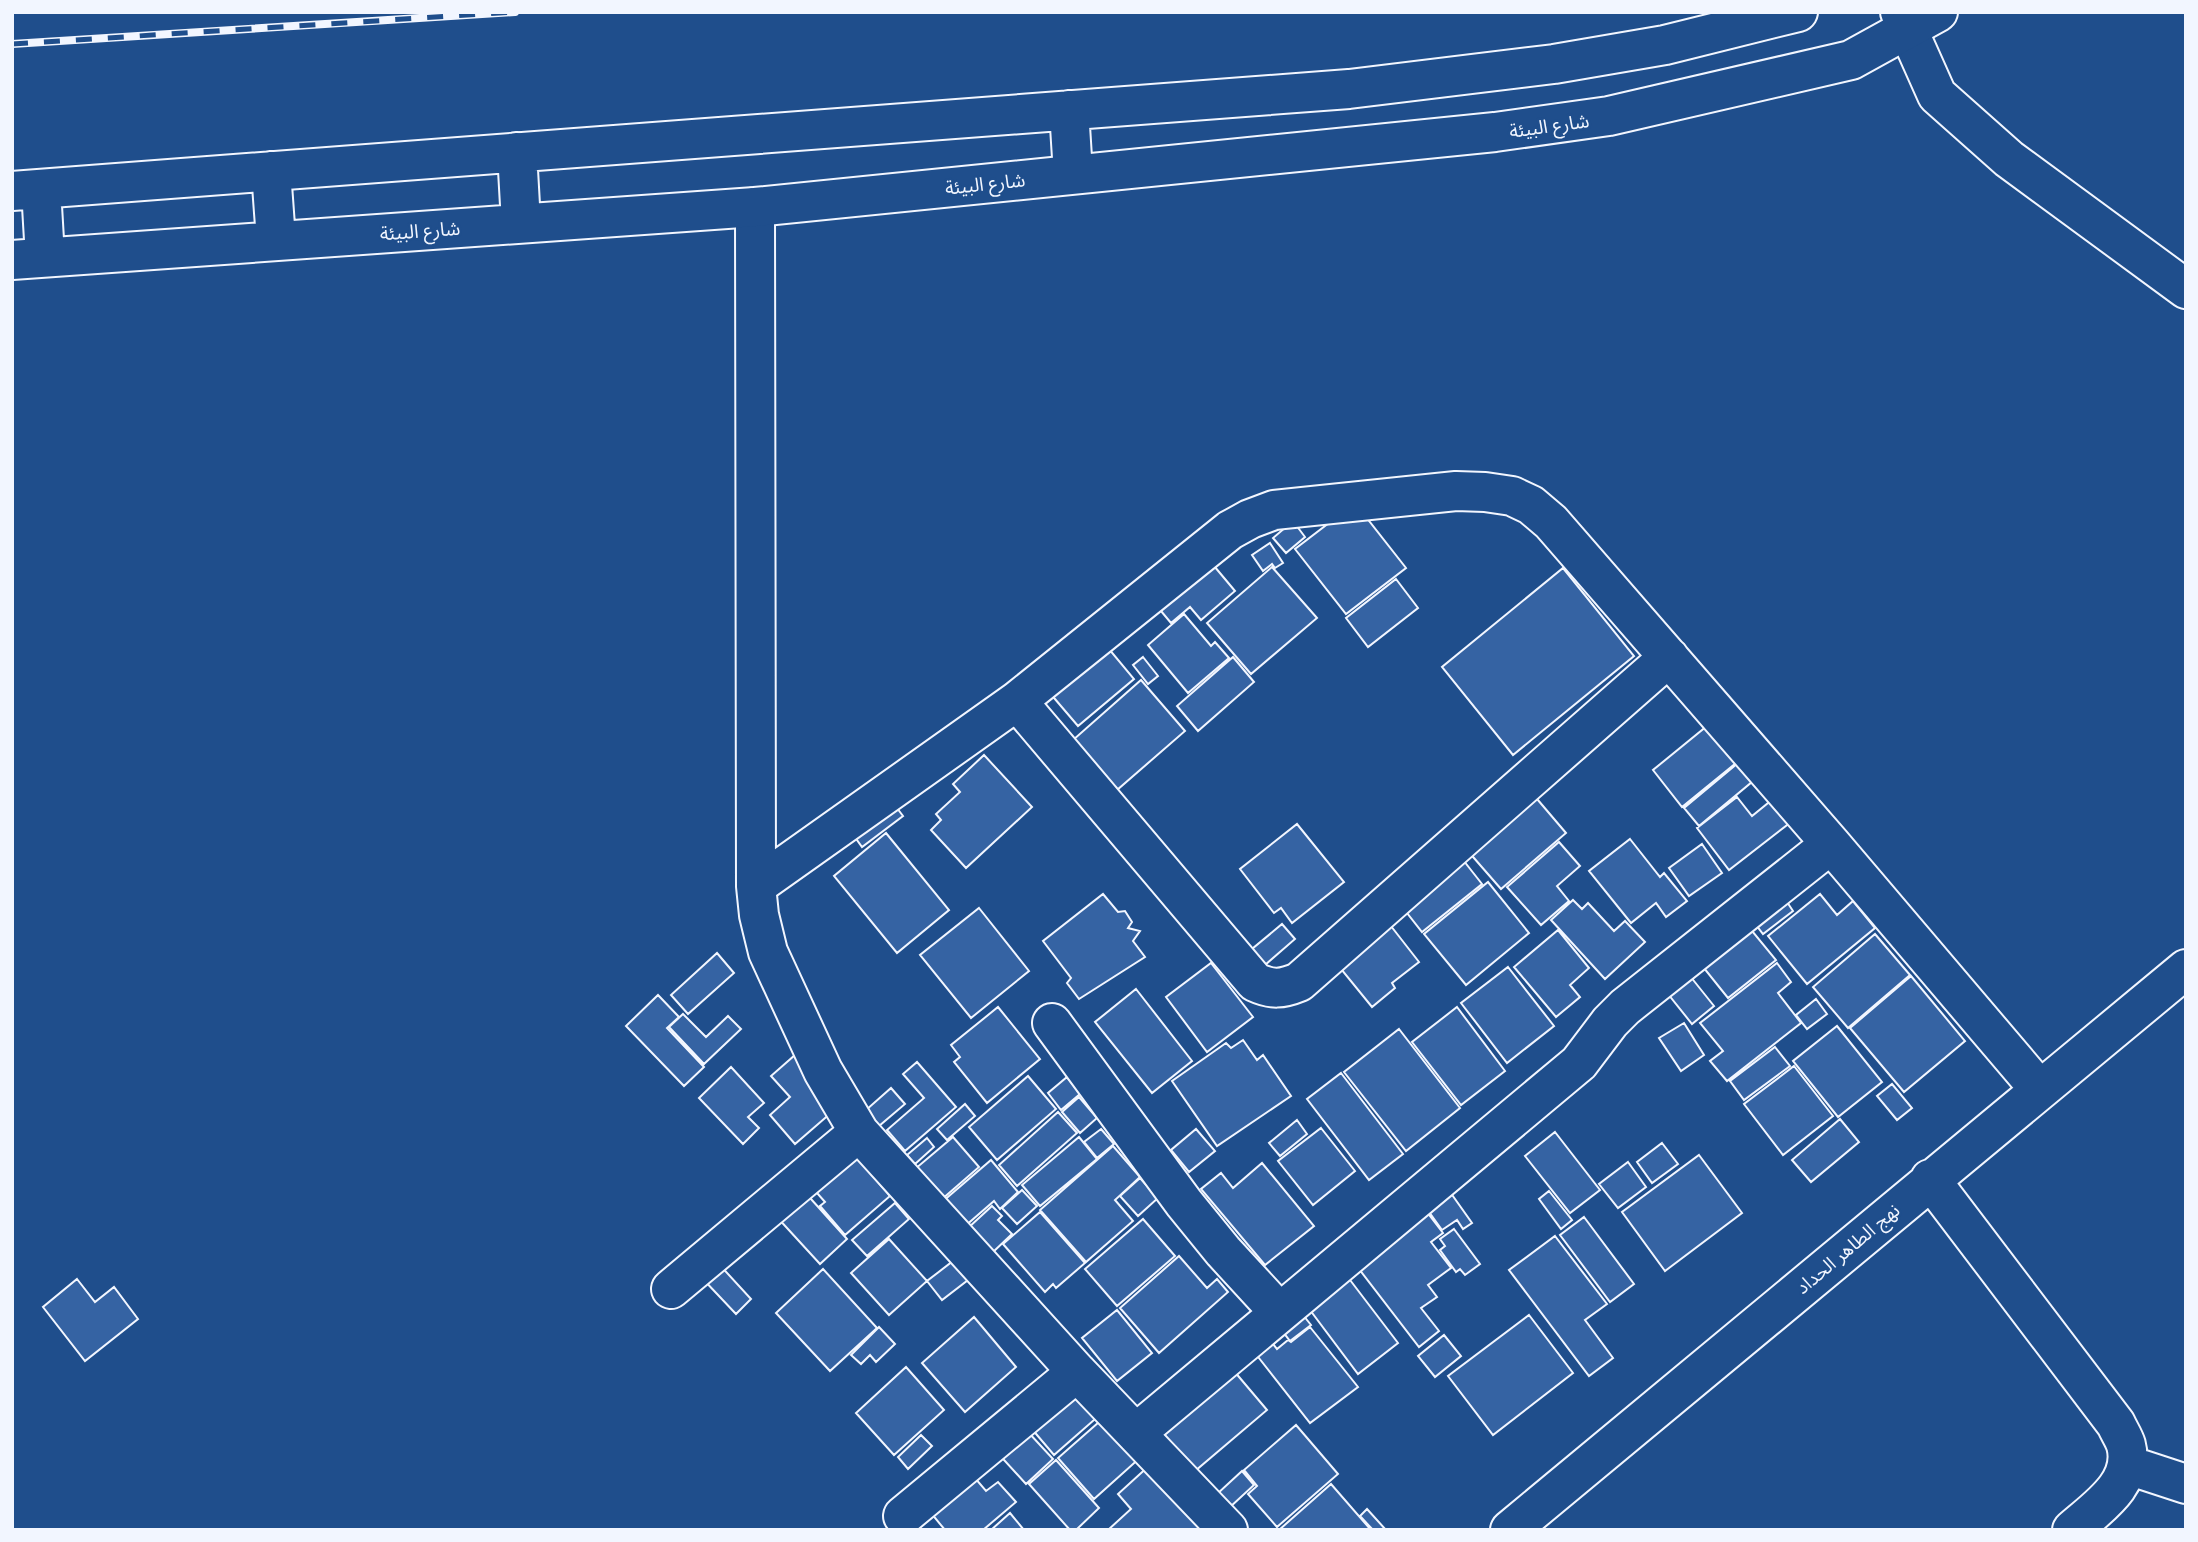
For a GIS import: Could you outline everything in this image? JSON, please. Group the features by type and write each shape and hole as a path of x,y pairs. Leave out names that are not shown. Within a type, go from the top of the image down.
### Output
{"street":[{"path":"28,258 27,190 1349,89 1555,64 1665,45 1798,12"},
{"path":"1915,18 1937,95 2009,159 2186,289"},
{"name":"شارع البيئة","path":"28,258 755,207 1495,132 1609,116 1851,61 1915,18"},
{"path":"1488,72 1495,132"},
{"path":"1069,110 1073,174"},
{"path":"517,152 521,223"},
{"path":"271,171 276,240"},
{"path":"755,207 756,886 759,915 768,952 823,1071 859,1132 1077,1372 1228,1530"},
{"path":"756,886 1017,701 1198,554 1250,519 1274,510 1456,491 1512,496 1531,505 1551,522 1831,844 2040,1090"},
{"path":"1017,701 1255,982 1268,988 1282,989 1299,982 1669,657"},
{"path":"1136,1433 1579,1063 1625,1007 1831,844"},
{"name":"نهج الطاهر الحداد","path":"1510,1530 2186,969"},
{"path":"1052,1023 1184,1203 1223,1251 1279,1312"},
{"path":"671,1289 859,1132"},
{"path":"1930,1179 2116,1424 2126,1445 2128,1465 2120,1485 2072,1530"},
{"path":"903,1516 1077,1372"},
{"path":"2128,1465 2186,1484"}],"building":[{"path":"1355,503 1406,568 1346,614 1295,549"},
{"path":"1293,521 1305,537 1286,553 1273,538"},
{"path":"1270,543 1283,563 1275,568 1272,564 1263,571 1252,555"},
{"path":"1199,548 1235,591 1201,620 1190,607 1171,623 1146,593"},
{"path":"1272,567 1317,618 1251,674 1207,623"},
{"path":"1563,568 1634,656 1513,755 1442,667"},
{"path":"1396,579 1418,608 1368,647 1346,618"},
{"path":"1184,614 1211,646 1215,642 1229,658 1188,693 1148,645"},
{"path":"1099,637 1134,679 1078,726 1043,685"},
{"path":"1143,657 1158,676 1148,684 1133,665"},
{"path":"1233,657 1254,682 1198,731 1177,706"},
{"path":"1141,680 1185,731 1117,790 1073,740"},
{"path":"1707,726 1736,763 1682,807 1653,770"},
{"path":"984,755 1032,807 966,868 931,830 941,820 936,814 960,792 953,784"},
{"path":"1738,763 1753,781 1699,826 1684,808"},
{"path":"1526,786 1566,833 1501,889 1460,842"},
{"path":"887,795 903,816 862,847 847,826"},
{"path":"1737,797 1752,816 1773,799 1791,822 1729,870 1697,828"},
{"path":"1297,824 1344,882 1292,923 1281,908 1274,913 1240,869"},
{"path":"886,833 949,910 897,953 834,876"},
{"path":"1445,837 1482,884 1422,932 1385,885"},
{"path":"1630,839 1660,877 1664,873 1687,901 1666,917 1656,903 1631,923 1589,871"},
{"path":"1559,842 1580,866 1557,886 1569,901 1541,925 1507,887"},
{"path":"1702,844 1722,873 1689,896 1669,868"},
{"path":"1488,882 1529,933 1466,985 1424,934"},
{"path":"1103,894 1118,912 1125,911 1132,922 1128,928 1140,931 1133,941 1145,957 1079,999 1067,983 1071,978 1043,941"},
{"path":"1820,894 1837,915 1853,901 1875,928 1807,984 1768,936"},
{"path":"1785,899 1793,911 1763,934 1747,913"},
{"path":"1573,900 1582,909 1588,903 1614,931 1625,921 1645,942 1605,979 1551,920"},
{"path":"979,908 1029,971 971,1018 920,955"},
{"path":"1734,909 1776,960 1728,998 1687,947"},
{"path":"1380,912 1419,962 1392,983 1395,988 1372,1007 1328,953"},
{"path":"1282,924 1295,939 1265,965 1252,949"},
{"path":"1558,930 1589,968 1570,985 1580,997 1556,1017 1514,967"},
{"path":"1875,934 1910,975 1848,1028 1813,987"},
{"path":"717,953 734,973 688,1014 671,995"},
{"path":"1211,963 1253,1017 1207,1052 1166,997"},
{"path":"1777,963 1791,982 1778,993 1801,1023 1727,1081 1710,1061 1723,1051 1700,1023"},
{"path":"1682,966 1714,1006 1692,1024 1660,984"},
{"path":"1508,967 1554,1026 1507,1063 1461,1003"},
{"path":"1911,976 1965,1041 1904,1092 1850,1028"},
{"path":"1136,989 1192,1061 1152,1093 1095,1022"},
{"path":"658,995 679,1017 667,1028 704,1067 684,1086 626,1026"},
{"path":"1816,999 1827,1014 1807,1029 1796,1015"},
{"path":"998,1007 1040,1059 987,1103 954,1062 960,1057 951,1045"},
{"path":"1457,1007 1505,1071 1461,1105 1412,1042"},
{"path":"683,1014 706,1037 728,1016 741,1029 704,1064 669,1027"},
{"path":"1684,1023 1704,1055 1681,1071 1659,1038"},
{"path":"1837,1026 1882,1082 1838,1117 1793,1061"},
{"path":"1399,1029 1460,1108 1406,1151 1344,1072"},
{"path":"1243,1040 1257,1060 1263,1055 1291,1096 1217,1146 1172,1081 1226,1043 1231,1048"},
{"path":"1775,1047 1790,1066 1744,1100 1730,1081"},
{"path":"795,1055 839,1106 795,1144 770,1115 790,1097 771,1076"},
{"path":"917,1062 956,1107 905,1151 887,1130 924,1098 903,1074"},
{"path":"1794,1066 1833,1116 1783,1155 1744,1104"},
{"path":"731,1067 764,1103 748,1117 759,1128 743,1144 699,1098"},
{"path":"1341,1073 1403,1154 1369,1180 1307,1099"},
{"path":"1028,1076 1056,1109 997,1160 969,1127"},
{"path":"1067,1077 1080,1094 1061,1110 1048,1093"},
{"path":"1892,1084 1912,1108 1897,1120 1877,1096"},
{"path":"891,1088 905,1104 879,1126 866,1110"},
{"path":"1079,1097 1097,1118 1080,1133 1062,1112"},
{"path":"965,1104 975,1116 947,1140 937,1129"},
{"path":"1058,1112 1077,1133 1017,1186 999,1165"},
{"path":"1840,1119 1859,1142 1811,1182 1792,1160"},
{"path":"1297,1120 1307,1134 1280,1156 1269,1143"},
{"path":"1321,1128 1355,1171 1313,1205 1278,1161"},
{"path":"1101,1129 1114,1144 1097,1158 1084,1142"},
{"path":"1196,1129 1215,1151 1189,1172 1171,1150"},
{"path":"1555,1132 1600,1190 1570,1213 1525,1156"},
{"path":"953,1137 979,1167 941,1200 915,1169"},
{"path":"1079,1137 1097,1159 1040,1206 1022,1185"},
{"path":"840,1138 890,1196 845,1235 820,1206 825,1202 809,1184"},
{"path":"927,1138 934,1147 915,1164 907,1155"},
{"path":"1662,1143 1678,1164 1652,1183 1637,1162"},
{"path":"1113,1146 1140,1177 1115,1200 1133,1221 1086,1262 1040,1210"},
{"path":"1699,1155 1742,1213 1665,1271 1622,1212"},
{"path":"991,1160 1018,1192 1000,1209 994,1201 964,1227 942,1202"},
{"path":"1628,1162 1646,1187 1618,1208 1599,1184"},
{"path":"1262,1163 1314,1226 1265,1265 1201,1189 1221,1173 1233,1188"},
{"path":"1438,1175 1472,1223 1463,1229 1457,1220 1442,1230 1414,1191"},
{"path":"1140,1178 1158,1198 1138,1216 1120,1196"},
{"path":"793,1179 847,1239 820,1264 765,1204"},
{"path":"1022,1190 1037,1206 1017,1224 1002,1208"},
{"path":"1549,1191 1572,1220 1561,1229 1539,1199"},
{"path":"895,1203 909,1219 867,1256 852,1240"},
{"path":"992,1206 1002,1216 998,1220 1012,1234 992,1253 968,1228"},
{"path":"1423,1207 1443,1233 1431,1242 1451,1268 1428,1285 1437,1297 1421,1308 1439,1331 1419,1347 1359,1269"},
{"path":"1040,1212 1085,1263 1056,1288 1053,1284 1045,1292 1003,1244"},
{"path":"1584,1217 1634,1284 1610,1302 1560,1235"},
{"path":"1143,1219 1175,1256 1117,1306 1085,1269"},
{"path":"1454,1229 1480,1264 1465,1275 1460,1269 1456,1272 1440,1250 1445,1246 1440,1239"},
{"path":"1555,1236 1607,1304 1585,1320 1613,1358 1589,1376 1509,1270"},
{"path":"889,1239 927,1281 889,1315 851,1273"},
{"path":"1179,1256 1207,1288 1217,1279 1228,1292 1159,1353 1120,1308"},
{"path":"953,1261 968,1280 942,1300 927,1281"},
{"path":"717,1262 751,1299 736,1314 701,1277"},
{"path":"823,1269 877,1328 830,1371 776,1313"},
{"path":"1347,1276 1398,1343 1358,1374 1307,1306"},
{"path":"77,1279 95,1302 114,1287 138,1319 85,1361 43,1307"},
{"path":"1283,1290 1311,1325 1290,1341 1263,1306"},
{"path":"1117,1310 1152,1353 1117,1381 1082,1338"},
{"path":"1529,1315 1573,1373 1493,1435 1448,1376"},
{"path":"974,1317 1016,1367 965,1412 922,1363"},
{"path":"879,1327 895,1344 876,1362 870,1355 861,1364 851,1355"},
{"path":"1310,1327 1358,1387 1310,1423 1255,1353 1270,1340 1277,1349"},
{"path":"1444,1335 1461,1356 1435,1377 1418,1356"},
{"path":"1223,1358 1267,1410 1195,1471 1151,1419"},
{"path":"906,1367 944,1410 894,1455 856,1413"},
{"path":"1068,1374 1102,1413 1054,1455 1020,1415"},
{"path":"1107,1415 1142,1456 1094,1499 1058,1458"},
{"path":"1015,1418 1053,1459 1026,1484 993,1448"},
{"path":"1296,1425 1338,1474 1277,1527 1248,1494 1257,1486 1244,1470"},
{"path":"921,1435 932,1446 908,1469 898,1457"},
{"path":"1056,1460 1099,1508 1076,1530 1070,1530 1029,1484"},
{"path":"1151,1464 1210,1530 1108,1530 1131,1509 1118,1494"},
{"path":"969,1471 986,1491 998,1482 1016,1502 983,1530 945,1530 926,1507"},
{"path":"1242,1471 1254,1485 1229,1508 1217,1494"},
{"path":"1331,1484 1371,1530 1279,1530"},
{"path":"1367,1509 1386,1530 1373,1530 1360,1516"},
{"path":"1010,1513 1024,1530 991,1530"}],"railway":[{"path":"12,44 515,12"}]}
